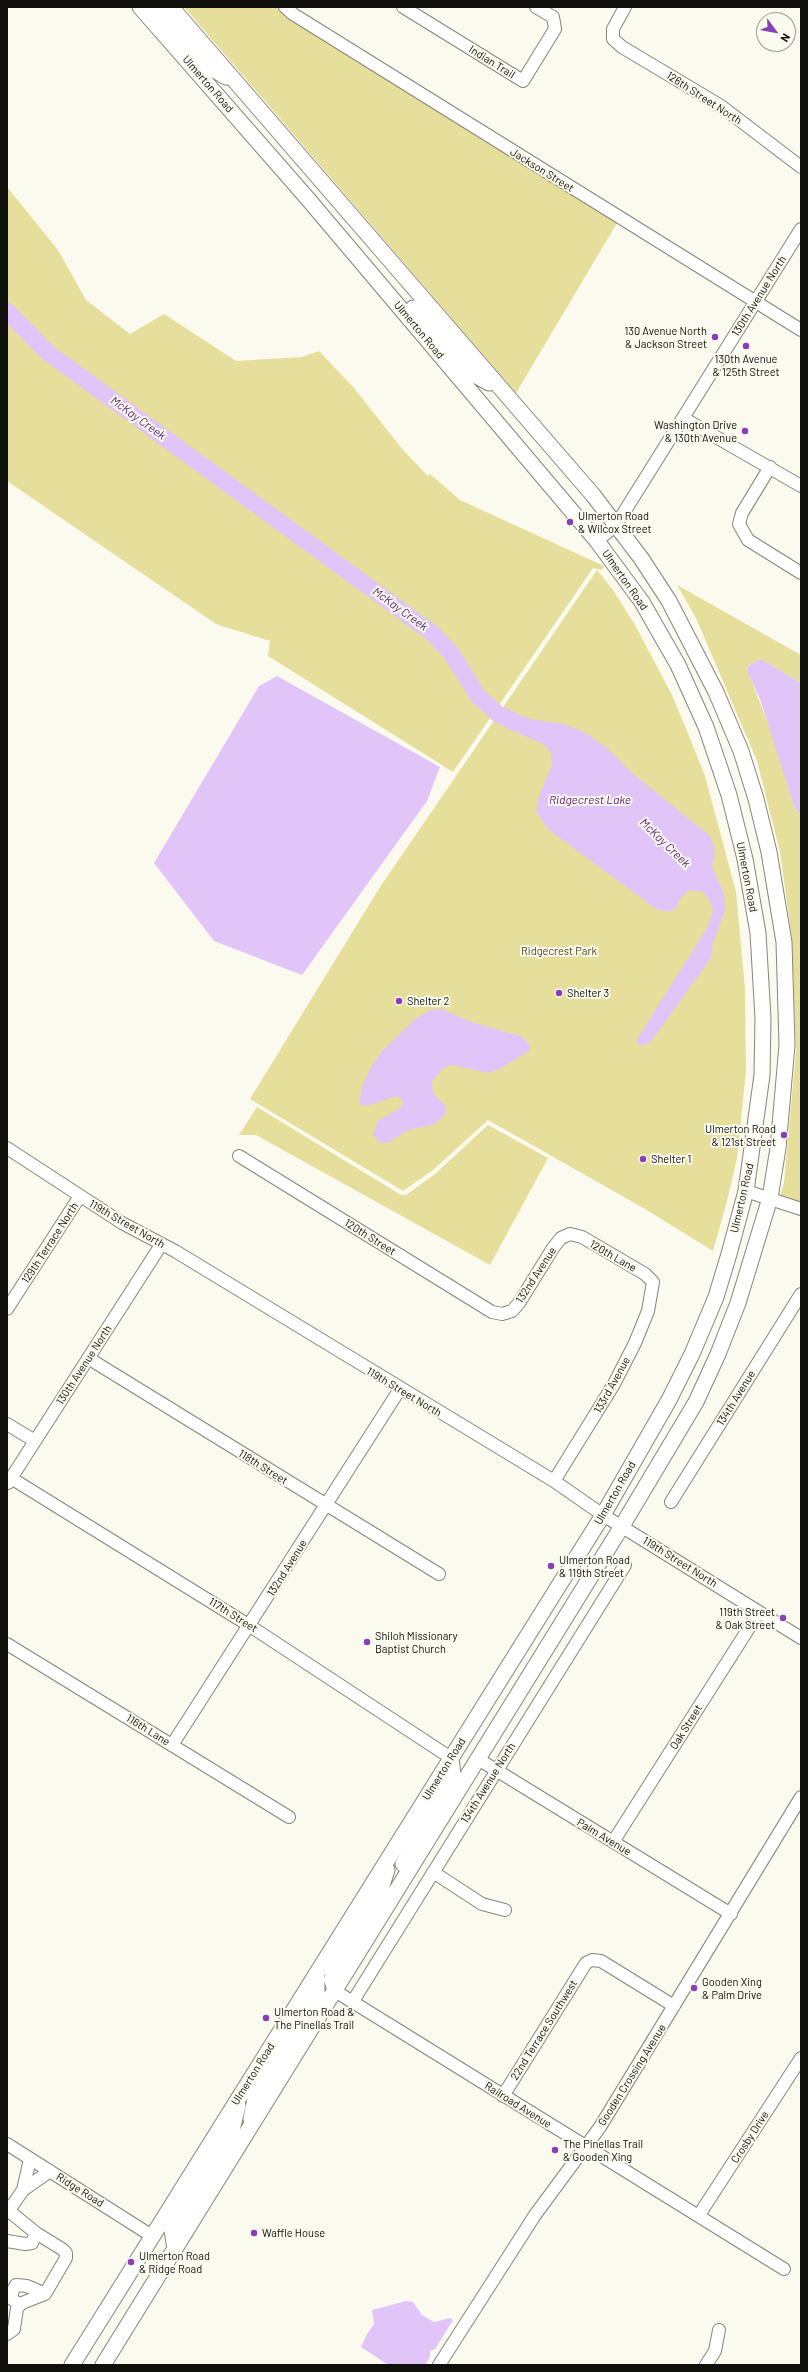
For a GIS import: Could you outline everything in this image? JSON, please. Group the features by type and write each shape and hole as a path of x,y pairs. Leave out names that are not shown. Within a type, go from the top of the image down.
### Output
{"main road":[{"name":"Ulmerton Road","path":"72,2365 603,1515 670,1400 692,1354 716,1297 746,1191 762,1075 763,1018 758,933 745,859 728,795 706,727 678,665 642,602 597,541 308,199 140,7"},
{"path":"155,7 203,63 237,84"},
{"name":"Ulmerton Road","path":"103,2365 681,1429 718,1354 753,1258 770,1198 778,1148 787,1045 784,942 769,852 741,751 716,692 669,601 616,525 171,7"},
{"path":"396,303 407,301 471,373 499,388"},
{"path":"396,1892 401,1869 407,1855 450,1784 453,1775 451,1758"},
{"path":"335,1990 332,1980 333,1972 385,1883 390,1857"},
{"path":"249,2129 255,2099 317,1999 317,1974"},
{"path":"175,2249 172,2230 224,2148 232,2130 240,2095"}],"street":[{"name":"Jackson Street","path":"285,7 755,303 801,330"},
{"name":"Indian Trail","path":"403,7 523,81 555,29 553,17 536,7"},
{"name":"126th Street North","path":"625,7 613,29 613,39 622,47 721,106 801,167"},
{"name":"130th Avenue North","path":"597,541 616,525 801,229"},
{"path":"683,418 801,486"},
{"path":"770,467 742,513 739,524 748,540 801,574"},
{"name":"119th Street North","path":"7,1148 80,1196 161,1245 175,1251 400,1389 554,1481 603,1515 801,1638"},
{"name":"120th Street","path":"239,1156 492,1312 502,1314"},
{"path":"746,1191 801,1209"},
{"name":"129th Terrace North","path":"7,1310 80,1196"},
{"name":"132nd Avenue","path":"502,1314 512,1311 519,1303 553,1248 561,1238 570,1234"},
{"name":"120th Lane","path":"570,1234 582,1238 645,1274 653,1282"},
{"name":"130th Avenue North","path":"9,1481 161,1245"},
{"name":"133rd Avenue","path":"554,1481 614,1384 635,1343 648,1311 653,1282"},
{"name":"134th Avenue","path":"671,1502 801,1294"},
{"name":"118th Street","path":"88,1358 326,1506 439,1574"},
{"name":"132nd Avenue","path":"172,1745 250,1626 400,1389"},
{"path":"7,1424 35,1441"},
{"name":"117th Street","path":"9,1481 250,1626 451,1758"},
{"name":"134th Avenue North","path":"353,2001 496,1770 625,1566"},
{"name":"Oak Street","path":"613,1842 759,1612"},
{"name":"116th Lane","path":"7,1644 288,1817"},
{"name":"Palm Avenue","path":"478,1759 731,1914"},
{"name":"Gooden Crossing Avenue","path":"439,2365 535,2215 586,2147 731,1914 801,1797"},
{"path":"433,1872 482,1904 504,1910"},
{"name":"22nd Terrace Southwest","path":"503,2096 586,1963 592,1960 601,1961 674,2006"},
{"name":"Railroad Avenue","path":"335,1990 503,2096 699,2215 784,2269"},
{"name":"Crosby Drive","path":"699,2215 801,2058"},
{"name":"Ridge Road","path":"7,2144 152,2236"},
{"path":"23,2190 30,2159"},
{"path":"7,2334 14,2329 17,2308 20,2305 45,2294 63,2266 66,2253 8,2212 23,2190 50,2171"},
{"path":"7,2241 25,2244 32,2243 36,2233"},
{"path":"20,2305 12,2299 12,2292 16,2285 27,2286 45,2294"},
{"path":"706,2365 714,2351 719,2330"}],"green space":[{"path":"184,7 279,7 617,223 516,393"},
{"path":"7,187 58,250 86,300 130,334 164,314 236,361 302,357 319,351 354,388 403,450 428,476 430,474 460,500 604,566 602,570 593,568 453,772 268,656 270,641 216,624 7,481"},
{"name":"Ridgecrest Park","path":"597,570 613,590 635,625 672,695 705,776 736,892 745,988 746,1070 737,1158 713,1251 645,1209 488,1120 433,1170 403,1191 250,1099 380,887"},
{"path":"677,585 801,655 801,683 761,659 749,665 747,669 774,739 795,809 801,815 801,1204 780,1196 784,1183 796,1051 792,939 780,852 757,761 696,618"},
{"path":"257,1107 401,1195 406,1195 435,1174 488,1125 548,1158 490,1265 256,1135 239,1135"}],"water":[{"path":"761,659 801,683 801,815 795,809 760,699 747,671 749,665"},
{"path":"277,676 440,767 427,801 302,975 214,941 154,863 259,686"},
{"name":"Ridgecrest Lake","path":"509,711 530,719 563,724 584,732 607,748 631,772 710,836 715,854 712,866 724,894 725,910 713,943 711,958 651,1041 642,1046 636,1042 639,1036 707,928 713,911 710,901 703,892 689,890 681,898 675,909 669,912 656,909 549,830 536,812 539,796 552,764 551,753 543,744 504,727 498,714"},
{"path":"442,1009 471,1022 521,1036 529,1044 530,1050 500,1069 488,1073 452,1065 442,1069 432,1082 433,1093 446,1106 445,1115 433,1125 408,1130 388,1143 379,1143 373,1134 378,1121 401,1107 404,1102 397,1096 370,1105 359,1105 362,1087 371,1067 382,1051 415,1019 430,1010"},
{"path":"406,2301 413,2302 422,2315 434,2322 450,2318 453,2320 435,2349 430,2351 430,2357 425,2365 388,2365 361,2347 374,2324 372,2310"}],"waterway":[{"name":"McKay Creek","path":"7,311 47,352 432,633 451,653 478,696 498,714 520,724"}],"place":[{"name":"130 Avenue North & Jackson Street","path":"715,337"},
{"name":"130th Avenue & 125th Street","path":"746,346"},
{"name":"Washington Drive & 130th Avenue","path":"745,431"},
{"name":"Ulmerton Road & Wilcox Street","path":"570,522"},
{"name":"Shelter 3","path":"559,993"},
{"name":"Shelter 2","path":"399,1001"},
{"name":"Ulmerton Road & 121st Street","path":"784,1135"},
{"name":"Shelter 1","path":"643,1159"},
{"name":"Ulmerton Road & 119th Street","path":"551,1566"},
{"name":"119th Street & Oak Street","path":"783,1618"},
{"name":"Shiloh Missionary Baptist Church","path":"367,1642"},
{"name":"Gooden Xing & Palm Drive","path":"694,1988"},
{"name":"Ulmerton Road & The Pinellas Trail","path":"266,2018"},
{"name":"The Pinellas Trail & Gooden Xing","path":"555,2150"},
{"name":"Waffle House","path":"254,2233"},
{"name":"Ulmerton Road & Ridge Road","path":"131,2262"}]}
